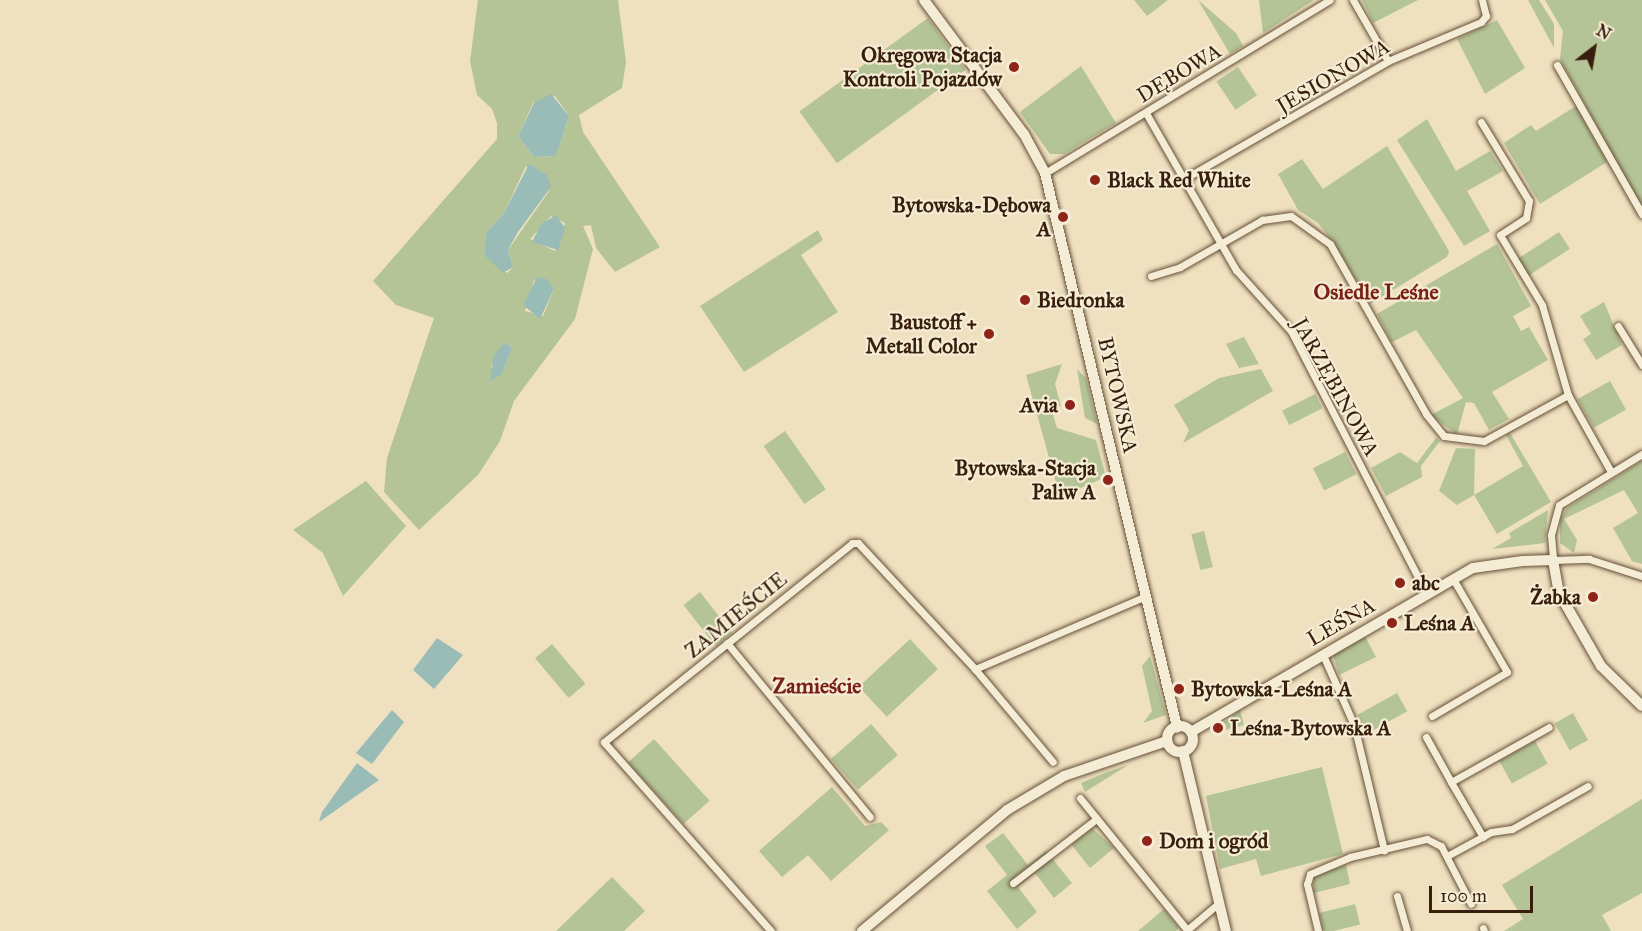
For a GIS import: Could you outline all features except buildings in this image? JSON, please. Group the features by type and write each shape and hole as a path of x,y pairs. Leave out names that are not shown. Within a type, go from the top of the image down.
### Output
{"main road":[{"name":"BYTOWSKA","path":"924,0 1024,134 1045,173 1177,727"},
{"name":"LEŚNA","path":"1191,732 1427,594 1484,564 1553,560"},
{"path":"1553,560 1559,593 1601,666 1642,706"},
{"path":"862,931 1007,810 1064,776 1167,741 1177,727 1191,732 1192,743 1183,751"},
{"path":"1167,741 1173,749 1183,751"},
{"path":"1183,751 1226,931"}],"street":[{"name":"DĘBOWA","path":"1045,173 1330,0"},
{"path":"1353,0 1388,61"},
{"name":"JESIONOWA","path":"1184,179 1388,61 1481,22 1486,16 1482,0"},
{"path":"1557,65 1642,214"},
{"name":"JARZĘBINOWA","path":"1146,112 1242,278 1291,332 1427,594"},
{"path":"1481,122 1529,201 1526,218 1500,235 1542,305 1568,395 1611,472"},
{"path":"1151,276 1180,267 1271,216 1291,216 1312,226 1336,254 1426,414 1451,439 1490,438 1568,395"},
{"path":"1618,326 1642,365"},
{"path":"1553,560 1555,511 1611,472 1642,454"},
{"name":"ZAMIEŚCIE","path":"771,931 604,742 727,642 858,543 975,669 1053,762"},
{"name":"LEŚNA","path":"1553,560 1595,560 1642,576"},
{"path":"1432,716 1507,672 1454,579"},
{"path":"975,669 1146,596"},
{"path":"727,642 870,817"},
{"path":"1323,655 1354,725 1384,850"},
{"path":"1451,782 1549,727"},
{"path":"1426,737 1483,837"},
{"path":"1447,856 1483,837 1512,829 1588,786"},
{"path":"1080,798 1187,930 1219,903"},
{"path":"1013,883 1096,819"},
{"path":"1318,931 1307,884 1310,874 1427,839 1435,840 1447,856 1471,904"},
{"path":"1396,896 1407,931"}],"green space":[{"path":"478,0 618,0 626,62 622,88 579,115 583,132 660,247 615,272 596,248 591,225 583,226 593,249 575,319 514,401 500,441 478,475 419,530 384,492 387,458 434,318 396,305 373,281 497,139 497,123 492,109 477,95 470,61","holes":["555,96 569,116 556,156 534,157 518,136 533,103","526,166 549,191 508,250 513,267 507,273 484,255 486,233 504,213","551,216 565,223 555,251 530,239","534,280 554,289 543,316 525,311","505,342 512,348 502,374 491,367"]},
{"path":"1134,0 1168,0 1147,16"},
{"path":"1198,0 1236,33 1243,46 1230,54"},
{"path":"1259,0 1314,0 1263,33"},
{"path":"1362,0 1418,0 1373,23"},
{"path":"1528,0 1539,0 1554,24 1554,48"},
{"path":"1545,0 1642,0 1642,208 1560,59 1563,31"},
{"path":"928,18 966,70 837,163 799,111"},
{"path":"1497,20 1525,68 1485,94 1457,39"},
{"path":"1081,66 1116,123 1064,154 1050,154 1020,112"},
{"path":"1238,67 1257,95 1235,110 1216,82"},
{"path":"1576,106 1607,162 1540,204 1504,143 1531,125 1536,131"},
{"path":"1427,119 1456,171 1490,151 1503,171 1467,191 1490,231 1464,246 1397,140"},
{"path":"1387,146 1449,251 1447,257 1370,304 1337,247 1318,223 1298,210 1278,174 1302,159 1323,189"},
{"path":"818,230 823,240 801,255 838,312 744,372 700,306"},
{"path":"1559,232 1570,249 1529,275 1518,259"},
{"path":"1497,244 1531,306 1513,316 1521,331 1529,327 1548,360 1492,392 1509,419 1489,430 1474,403 1466,402 1457,435 1431,415 1463,398 1416,330 1392,342 1377,314"},
{"path":"1604,302 1622,345 1596,360 1583,339 1591,334 1580,316"},
{"path":"1244,337 1259,364 1239,368 1226,344"},
{"path":"1062,364 1055,384 1061,406 1051,408 1057,428 1096,440 1106,477 1060,497 1026,375"},
{"path":"1077,369 1086,378 1097,424 1085,418"},
{"path":"1261,369 1273,391 1183,443 1189,430 1174,405 1219,378"},
{"path":"1610,381 1626,410 1594,428 1578,399"},
{"path":"1315,394 1322,408 1289,425 1282,411"},
{"path":"785,431 826,489 804,504 764,446"},
{"path":"1510,433 1551,502 1497,534 1474,495 1523,466 1506,435"},
{"path":"1436,438 1440,441 1421,466 1422,477 1386,496 1371,468 1400,452 1417,463"},
{"path":"1456,448 1475,449 1474,495 1457,505 1439,491"},
{"path":"1345,452 1356,474 1324,491 1313,468"},
{"path":"1642,461 1642,564 1632,561 1613,528 1638,513 1624,490 1564,519 1577,540 1574,553 1560,543 1560,519 1567,508"},
{"path":"366,481 406,526 343,596 323,553 293,530"},
{"path":"1548,510 1545,543 1492,549 1511,538 1509,533"},
{"path":"1204,531 1213,567 1200,570 1191,534"},
{"path":"700,592 732,633 715,646 683,605"},
{"path":"1365,636 1376,657 1339,675 1333,655"},
{"path":"910,639 938,669 887,717 859,687"},
{"path":"552,644 585,684 569,698 535,658"},
{"path":"1150,656 1166,715 1143,723 1152,711 1142,666"},
{"path":"1397,693 1407,711 1368,733 1358,715"},
{"path":"1240,710 1244,725 1214,733 1213,731"},
{"path":"1573,713 1588,740 1570,750 1555,723"},
{"path":"871,724 898,755 858,790 831,759"},
{"path":"654,739 710,801 684,824 628,762"},
{"path":"1535,741 1548,764 1512,784 1499,761"},
{"path":"1128,765 1085,792 1081,783"},
{"path":"1322,767 1343,854 1261,876 1256,859 1220,869 1206,796"},
{"path":"832,787 865,826 881,822 889,830 831,881 808,855 782,877 759,851"},
{"path":"1642,799 1642,893 1602,915 1611,931 1504,931 1523,919 1502,885"},
{"path":"1092,828 1114,848 1090,868 1071,844"},
{"path":"1003,833 1028,865 1046,851 1072,883 1054,898 1035,873 1018,887 1037,912 1017,929 987,891 1007,875 985,846"},
{"path":"1346,865 1350,884 1314,893 1314,874"},
{"path":"612,877 645,911 624,931 556,931"},
{"path":"1355,904 1360,924 1324,931 1319,913"},
{"path":"1164,909 1179,928 1176,931 1138,931"}],"water":[{"path":"551,94 569,116 556,156 534,157 518,136 534,103"},
{"path":"529,164 547,175 551,187 518,232 508,250 513,267 503,273 484,255 486,233 504,213"},
{"path":"556,215 565,228 558,250 532,242 541,224"},
{"path":"537,277 547,279 554,289 540,319 523,305"},
{"path":"505,342 512,348 502,374 490,381 494,355"},
{"path":"437,638 463,655 434,689 413,670"},
{"path":"392,710 404,722 372,764 356,753"},
{"path":"357,763 379,780 319,822 322,812"}],"place":[{"name":"Okręgowa Stacja Kontroli Pojazdów","path":"1014,67"},
{"name":"Black Red White","path":"1095,180"},
{"name":"Bytowska-Dębowa A","path":"1063,217"},
{"name":"Biedronka","path":"1025,300"},
{"name":"Baustoff + Metall Color","path":"989,334"},
{"name":"Avia","path":"1070,405"},
{"name":"Bytowska-Stacja Paliw A","path":"1108,480"},
{"name":"abc","path":"1400,583"},
{"name":"Żabka","path":"1593,597"},
{"name":"Leśna A","path":"1392,623"},
{"name":"Bytowska-Leśna A","path":"1179,689"},
{"name":"Leśna-Bytowska A","path":"1218,728"},
{"name":"Dom i ogród","path":"1147,841"}],"district":[{"name":"Osiedle Leśne","path":"1376,292"},
{"name":"Zamieście","path":"817,686"}]}
